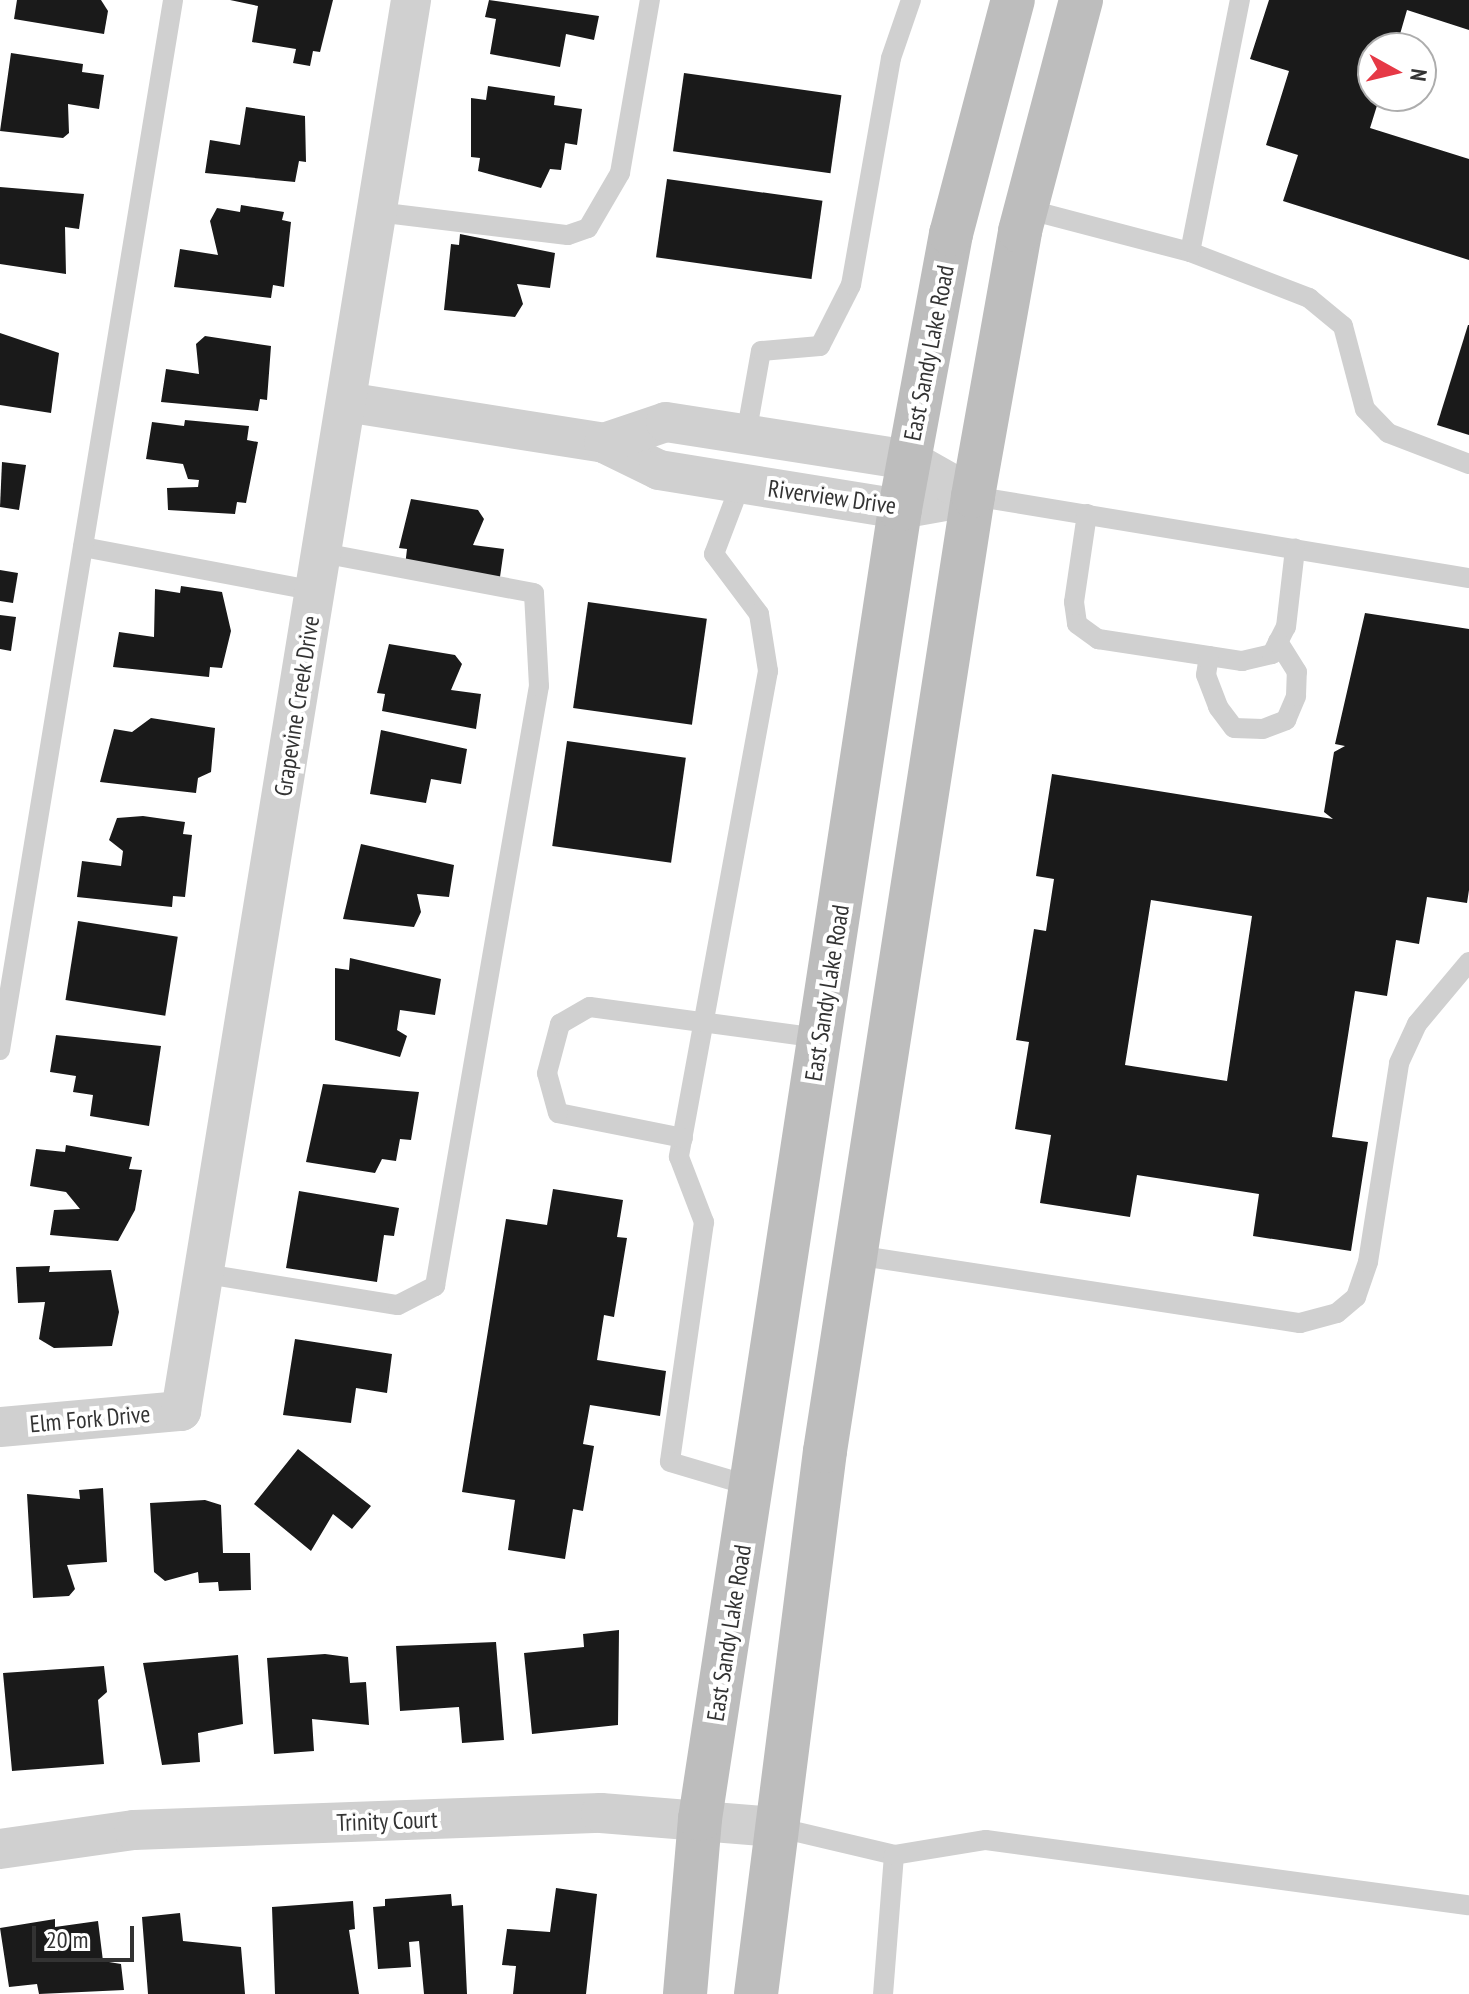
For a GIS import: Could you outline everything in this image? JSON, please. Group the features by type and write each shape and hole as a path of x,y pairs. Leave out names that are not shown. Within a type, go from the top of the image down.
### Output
{"main road":[{"name":"East Sandy Lake Road","path":"685,1994 700,1819 900,509 951,234 1013,0"},
{"path":"756,1994 855,1255 973,496 1026,209 1081,0"},
{"path":"820,1038 887,1048"}],"street":[{"name":"Grapevine Creek Drive","path":"181,1411 206,1274 411,0"},
{"name":"Riverview Drive","path":"346,402 604,443 659,470 900,509 973,496"},
{"name":"Riverview Drive","path":"604,443 666,422 909,460 973,496"},
{"name":"Riverview Drive","path":"741,483 746,435"},
{"name":"Elm Fork Drive","path":"0,1427 181,1411"},
{"name":"Trinity Court","path":"0,1849 134,1830 601,1813 776,1827"}],"lane":[{"path":"0,1050 173,0"},
{"path":"377,212 568,235 588,228 620,173 650,0"},
{"path":"746,435 761,351 820,346 851,285 891,58 911,0"},
{"path":"1190,252 1240,0"},
{"path":"1026,209 1190,252 1309,298 1343,326 1365,409 1388,433 1469,464"},
{"path":"741,483 714,554 759,614 768,671 679,1157 704,1222 670,1462 751,1486"},
{"path":"973,496 1469,578"},
{"path":"1087,514 1077,624 1098,639 1242,661 1272,654 1278,642 1295,549"},
{"path":"83,547 534,593 539,686 435,1286 398,1305 206,1274"},
{"path":"1209,656 1206,675 1218,707 1234,728 1263,729 1286,720 1296,696 1297,672 1278,642"},
{"path":"855,1255 1300,1323 1337,1313 1356,1297 1368,1262 1399,1063 1417,1024 1469,962"},
{"path":"683,1138 558,1113 549,1094 549,1047 560,1024 579,1009 820,1038"},
{"path":"776,1827 894,1855 986,1840 1469,1905"},
{"path":"883,1994 894,1855"}],"building":[{"path":"17,0 101,0 108,11 104,34 14,19"},
{"path":"230,0 333,0 320,52 313,51 310,66 293,63 296,49 252,42 258,6"},
{"path":"489,0 599,16 594,40 566,34 560,67 490,54 496,19 485,17"},
{"path":"1269,0 1469,0 1469,30 1407,10 1401,32 1357,32 1357,112 1375,112 1370,128 1469,159 1469,260 1283,201 1298,155 1266,145 1289,71 1250,59"},
{"path":"11,53 83,64 82,72 104,75 99,109 68,104 69,133 63,138 0,131"},
{"path":"684,73 841,95 830,173 673,151"},
{"path":"488,86 555,96 554,105 582,109 577,145 565,143 561,170 550,169 541,188 478,171 480,158 471,157 471,98 486,100"},
{"path":"246,107 305,116 306,162 299,161 295,182 205,173 210,140 240,145"},
{"path":"667,179 822,201 811,279 656,257"},
{"path":"0,187 84,194 79,229 65,227 66,274 0,264"},
{"path":"241,205 284,212 282,220 291,222 284,287 273,285 271,298 174,287 180,249 218,255 210,221 217,208 240,212"},
{"path":"460,234 555,253 550,288 517,284 523,304 515,317 444,310 451,244 459,245"},
{"path":"1469,325 1469,435 1437,425"},
{"path":"0,333 59,353 51,413 0,405"},
{"path":"205,336 271,346 267,400 260,399 258,411 161,402 166,369 199,374 196,344"},
{"path":"185,420 249,426 247,440 258,442 246,503 237,502 235,514 168,510 167,488 198,487 199,480 188,479 183,464 146,459 152,422 184,426"},
{"path":"2,462 26,465 19,510 0,507"},
{"path":"411,499 478,510 484,519 473,545 504,549 499,584 405,566 407,549 399,548"},
{"path":"0,570 18,573 13,603 0,601"},
{"path":"181,586 222,592 231,631 222,668 210,667 209,677 113,667 119,632 154,637 155,589 180,593"},
{"path":"588,602 707,619 692,725 573,708"},
{"path":"1365,613 1469,629 1467,903 1427,897 1419,944 1396,940 1387,996 1355,991 1332,1137 1368,1142 1351,1251 1253,1236 1259,1194 1137,1175 1130,1217 1040,1203 1051,1135 1015,1129 1029,1042 1016,1040 1034,929 1046,931 1054,879 1036,876 1052,774 1333,819 1324,812 1334,752 1345,746 1335,744","holes":["1151,900 1252,916 1227,1081 1125,1065"]},
{"path":"0,615 16,617 11,651 0,649"},
{"path":"389,644 455,655 462,664 451,690 481,694 476,729 382,711 385,694 377,693"},
{"path":"151,718 215,728 211,772 198,778 196,793 100,782 114,729 132,732"},
{"path":"381,730 467,749 461,784 431,779 426,803 370,794"},
{"path":"567,741 686,758 671,863 552,846"},
{"path":"143,816 185,822 183,834 192,835 185,897 173,896 172,907 77,897 82,861 121,866 123,851 109,840 117,818"},
{"path":"361,844 454,865 449,897 417,894 421,912 414,927 343,919"},
{"path":"78,921 178,937 165,1016 65,1000"},
{"path":"350,958 441,979 435,1015 400,1010 397,1030 407,1036 400,1057 335,1040 335,968 349,970"},
{"path":"56,1035 161,1046 149,1126 90,1116 93,1095 73,1092 76,1076 50,1072"},
{"path":"323,1084 419,1092 411,1140 400,1139 396,1161 382,1159 375,1173 306,1162"},
{"path":"66,1145 132,1157 129,1169 142,1170 135,1210 118,1241 50,1235 54,1210 80,1209 66,1192 30,1186 36,1149 65,1152"},
{"path":"553,1189 623,1200 617,1237 627,1238 614,1317 604,1315 597,1360 666,1371 660,1416 590,1405 583,1444 594,1446 583,1511 573,1509 565,1559 508,1550 515,1500 462,1492 506,1219 547,1225"},
{"path":"299,1191 399,1208 394,1236 384,1235 377,1282 286,1268"},
{"path":"50,1266 49,1272 111,1270 119,1312 112,1346 54,1348 39,1339 45,1302 18,1303 16,1267"},
{"path":"295,1339 392,1354 387,1393 356,1388 351,1423 283,1415"},
{"path":"298,1449 371,1506 352,1529 333,1514 311,1551 254,1504"},
{"path":"103,1488 107,1562 67,1565 75,1589 69,1596 33,1598 27,1494 80,1499 79,1490"},
{"path":"205,1500 221,1505 223,1553 250,1553 251,1590 219,1591 218,1582 199,1583 198,1572 165,1581 154,1572 150,1503"},
{"path":"619,1630 618,1725 532,1734 524,1653 584,1647 583,1634"},
{"path":"496,1642 504,1740 462,1743 459,1707 400,1711 396,1646"},
{"path":"325,1654 348,1657 350,1683 366,1682 369,1725 312,1719 314,1751 274,1754 267,1658"},
{"path":"238,1655 243,1724 198,1733 200,1762 162,1765 143,1663"},
{"path":"104,1666 107,1692 98,1700 104,1764 12,1771 3,1673"},
{"path":"556,1888 597,1894 586,1994 513,1994 516,1966 502,1965 507,1929 550,1932"},
{"path":"451,1894 452,1906 463,1905 467,1994 424,1994 419,1941 409,1942 411,1967 378,1969 373,1907 385,1906 385,1899"},
{"path":"353,1901 355,1929 349,1930 359,1994 275,1994 272,1907"},
{"path":"180,1913 183,1941 241,1947 245,1994 148,1994 142,1917"},
{"path":"55,1919 55,1927 98,1921 103,1961 121,1964 124,1990 39,1994 37,1984 9,1987 0,1928"}]}
